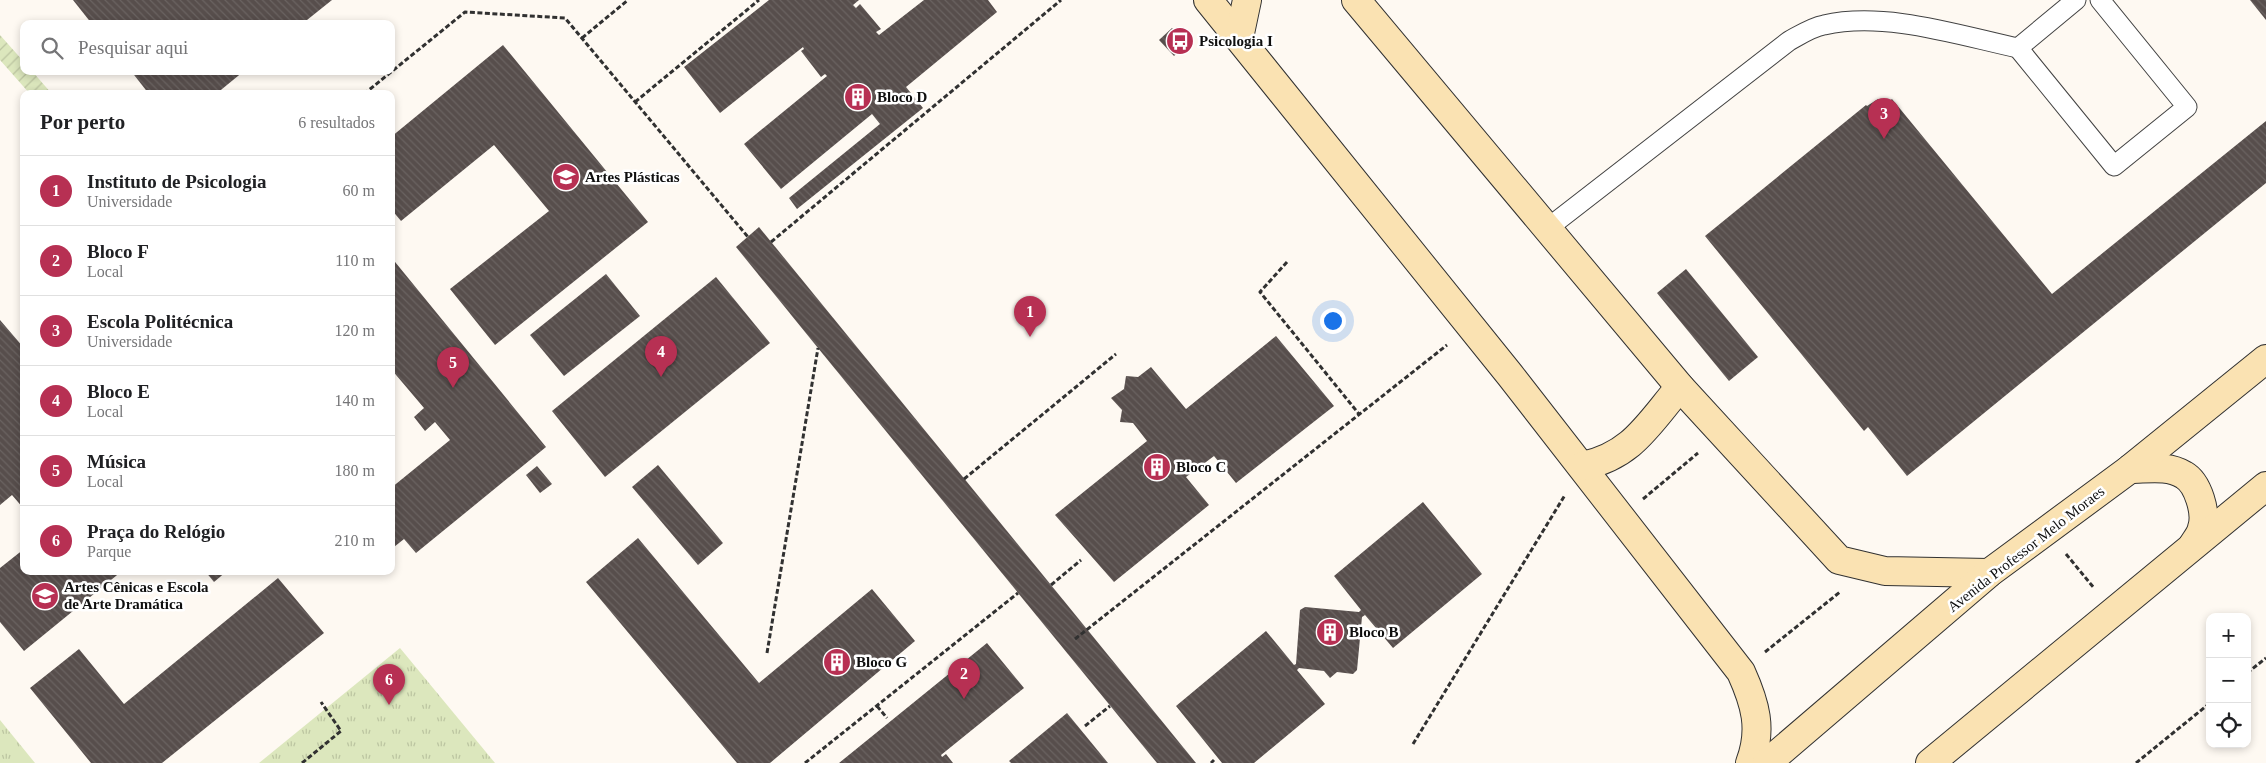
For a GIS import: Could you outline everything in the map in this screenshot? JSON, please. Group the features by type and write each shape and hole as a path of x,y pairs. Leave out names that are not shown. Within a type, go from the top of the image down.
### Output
{"street":[{"path":"1208,0 1583,466 1741,672 1751,693 1758,720 1754,752 1750,763"},
{"path":"1239,38 1248,0"},
{"path":"1356,0 1680,387 1838,560 1870,569 1989,573"},
{"name":"Avenida Professor Melo Moraes","path":"1767,763 1989,573 2130,469 2266,359"},
{"path":"1583,466 1603,461 1621,452 1637,439 1680,387"},
{"path":"2130,469 2164,468 2185,475 2196,489 2202,505 2204,520 2202,529 2193,545"},
{"path":"1930,763 2266,486"}],"lane":[{"path":"2018,48 2076,0"},
{"path":"1548,228 1788,41 1822,25 1849,21 1886,20 2018,48 2114,166 2187,107 2100,0"}],"path":[{"path":"582,38 628,0"},
{"path":"635,102 759,0"},
{"path":"772,242 1061,0"},
{"path":"395,69 465,12 565,18 748,237"},
{"path":"369,90 387,75"},
{"path":"1287,262 1260,292 1359,414"},
{"path":"1075,639 1471,326"},
{"path":"767,653 818,348"},
{"path":"964,479 1116,354"},
{"path":"1622,517 1722,432"},
{"path":"1413,744 1583,466"},
{"path":"2046,531 2114,611"},
{"path":"1051,585 1081,560"},
{"path":"1741,672 1870,569"},
{"path":"805,763 1018,593"},
{"path":"2251,670 2266,658"},
{"path":"302,763 341,732 321,702"},
{"path":"877,706 887,718"},
{"path":"1085,726 1110,706"},
{"path":"2136,763 2206,706"}],"green space":[{"path":"0,35 20,58 20,75 35,75 49,90 26,90 0,60"},
{"path":"400,648 495,763 259,763"},
{"path":"0,720 35,763 0,763"}],"building":[{"path":"73,0 332,0 307,20 89,20"},
{"name":"Bloco D","path":"769,0 859,0 853,5 856,8 860,4 881,29 876,32 879,35 924,0 988,0 997,12 906,87 923,108 797,209 789,198 880,124 872,114 781,189 744,144 827,76 825,74 821,77 801,51 804,49 803,47 720,113 684,67"},
{"path":"2250,0 2266,0 2266,20"},
{"path":"1172,28 1187,44 1174,56 1159,40"},
{"name":"Artes Plásticas","path":"503,45 648,222 495,345 450,289 549,211 494,145 401,221 395,214 395,134"},
{"path":"134,75 239,75 221,90 146,90"},
{"path":"1878,99 1884,105 1892,99 2052,294 2266,121 2266,183 1907,476 1868,427 1864,431 1705,236 1866,105"},
{"path":"759,227 1196,763 1157,763 818,348 736,247"},
{"path":"395,262 546,447 416,553 404,539 395,546 395,485 450,440 435,422 425,431 414,417 424,408 395,374"},
{"path":"1686,269 1758,357 1729,381 1657,293"},
{"path":"606,274 640,316 564,376 530,335"},
{"path":"716,277 770,343 605,477 552,411"},
{"path":"0,320 20,343 20,504 12,495 0,505"},
{"name":"Bloco C","path":"1276,336 1334,406 1236,483 1214,456 1186,477 1209,505 1114,582 1055,515 1147,441 1133,423 1120,422 1122,410 1111,398 1124,389 1126,376 1138,377 1151,367 1186,409"},
{"path":"658,465 723,543 698,565 632,487"},
{"path":"537,466 552,484 540,493 526,475"},
{"name":"Bloco B","path":"1423,502 1482,574 1393,648 1365,615 1362,617 1357,670 1353,674 1337,672 1330,678 1324,671 1299,668 1297,670 1325,704 1254,763 1222,763 1176,706 1266,631 1294,665 1296,664 1300,610 1305,607 1359,612 1361,610 1334,576"},
{"name":"Bloco G","path":"638,538 759,683 872,589 915,641 770,763 737,763 586,582"},
{"name":"Artes Cênicas e Escola de Arte Dramática","path":"20,552 20,575 117,575 24,651 0,622 0,568"},
{"path":"208,575 222,575 214,582"},
{"path":"278,578 324,633 162,763 91,763 30,688 79,649 124,704"},
{"path":"987,643 1024,688 941,755 942,757 946,754 953,763 839,763"},
{"path":"1067,713 1108,763 1011,763 1009,761"}],"place":[{"name":"Psicologia I","path":"1180,41"},
{"name":"Bloco D","path":"858,97"},
{"name":"Escola Politécnica","path":"1884,139"},
{"name":"Artes Plásticas","path":"566,177"},
{"name":"Instituto de Psicologia","path":"1030,337"},
{"name":"Bloco E","path":"661,377"},
{"name":"Música","path":"453,388"},
{"name":"Bloco C","path":"1157,467"},
{"name":"Artes Cênicas e Escola de Arte Dramática","path":"45,596"},
{"name":"Bloco B","path":"1330,632"},
{"name":"Bloco G","path":"837,662"},
{"name":"Bloco F","path":"964,699"},
{"name":"Praça do Relógio","path":"389,705"}]}
